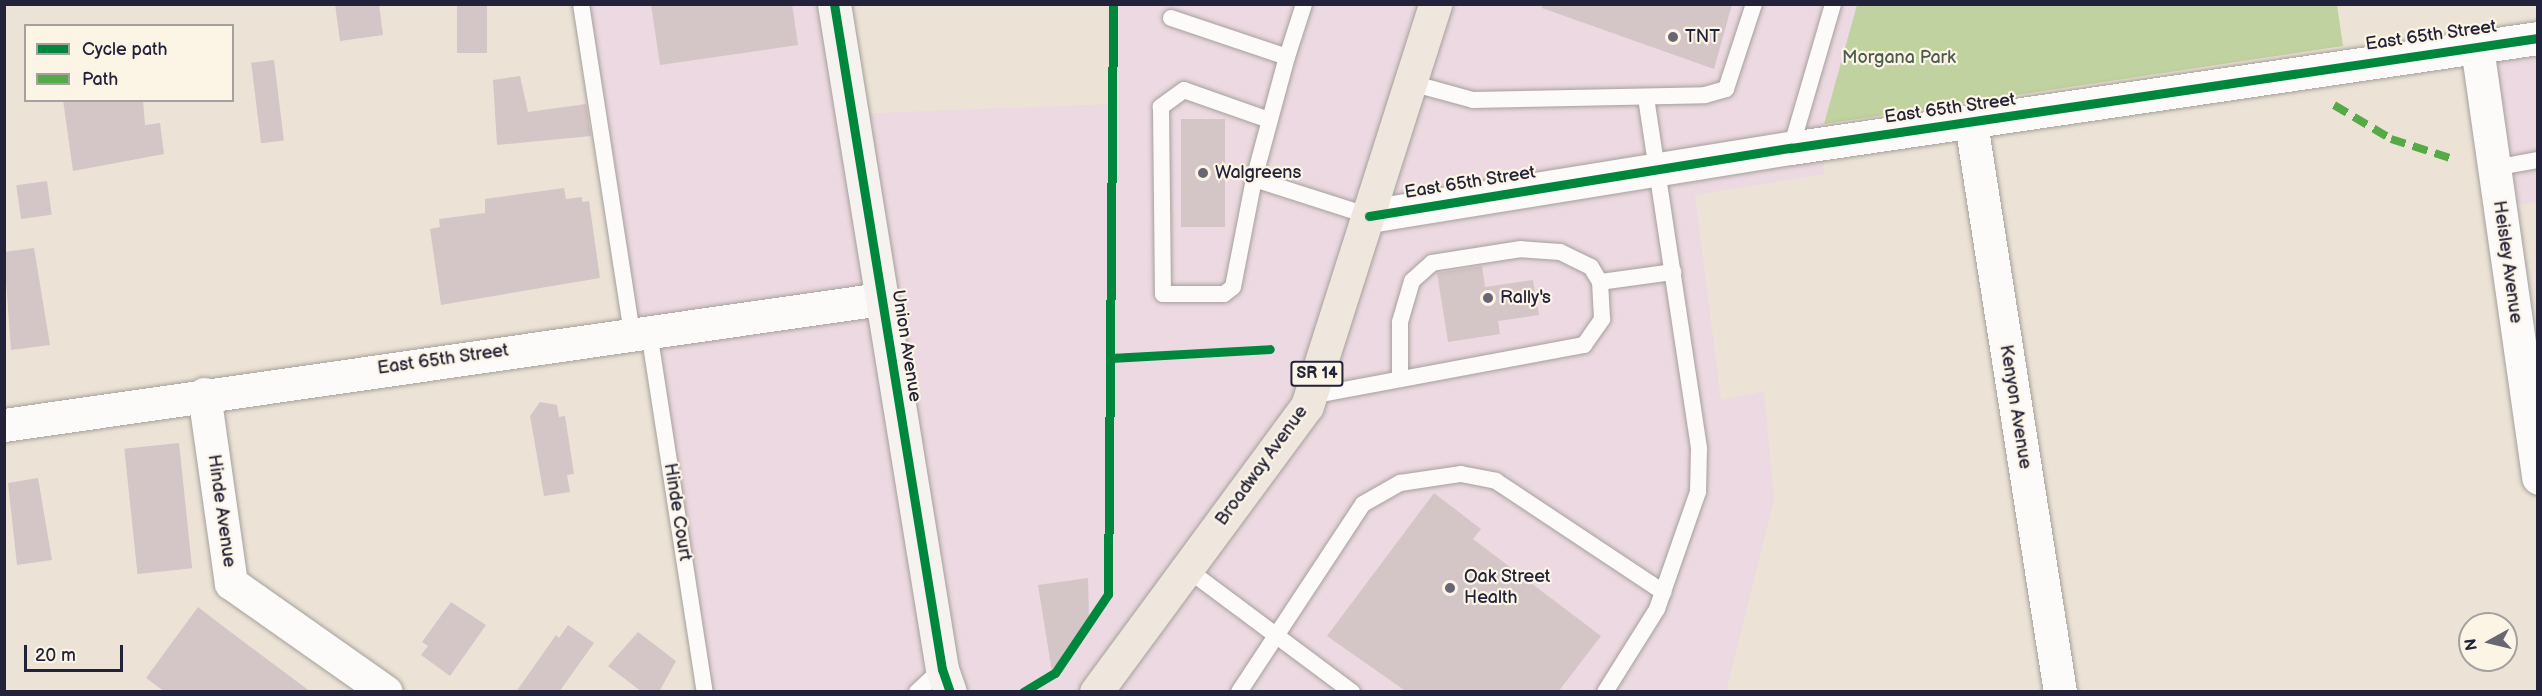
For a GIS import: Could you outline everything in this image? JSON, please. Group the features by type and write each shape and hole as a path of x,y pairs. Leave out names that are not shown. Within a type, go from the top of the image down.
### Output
{"main road":[{"name":"Union Avenue","path":"834,4 946,680"},
{"name":"Broadway Avenue","path":"1096,692 1307,406 1436,4"}],"street":[{"name":"East 65th Street","path":"1369,216 1791,148 2538,38"},
{"name":"Heisley Avenue","path":"2477,46 2538,478"},
{"name":"Kenyon Avenue","path":"1971,123 2060,692"},
{"name":"East 65th Street","path":"4,425 204,394 881,298"},
{"name":"Hinde Avenue","path":"204,394 231,583 386,692"}],"lane":[{"name":"Hinde Court","path":"581,4 705,692"},
{"path":"1269,120 1184,90 1161,107 1163,294 1224,294 1233,286 1254,179 1304,4"},
{"path":"1411,83 1473,100 1705,95 1726,89 1754,4"},
{"path":"1791,148 1833,4"},
{"path":"1171,18 1287,57"},
{"path":"1605,692 1657,609 1698,492 1700,447 1646,98"},
{"path":"2494,168 2538,160"},
{"path":"1254,179 1369,216"},
{"path":"1311,396 1584,345 1602,319 1600,282 1591,267 1560,252 1521,249 1432,263 1412,281 1400,322 1400,379"},
{"path":"1600,282 1673,272"},
{"path":"1239,692 1363,504 1400,483 1461,474 1496,481 1663,592"},
{"path":"1187,569 1352,692"},
{"path":"917,692 946,680"}],"shaded area":[{"path":"1113,4 2337,4 2343,46 1824,124 1824,174 1695,195 1721,400 1764,391 1774,499 1726,691 705,692 649,332 632,334 581,5 834,5 852,114 1112,104"},
{"path":"2537,38 2537,202 2500,208 2477,47"}],"green space":[{"name":"Morgana Park","path":"1857,5 2337,5 2343,46 1824,124"}],"building":[{"path":"335,4 379,4 383,35 340,41"},
{"path":"457,4 487,4 487,53 457,53"},
{"path":"651,4 792,4 798,45 660,65"},
{"name":"TNT","path":"1543,4 1732,4 1714,69 1542,8"},
{"path":"274,60 284,140 261,143 251,63"},
{"path":"520,76 528,112 586,104 591,136 497,145 493,80"},
{"path":"63,102 143,102 145,125 160,123 164,154 73,171"},
{"name":"Walgreens","path":"1181,119 1225,119 1225,227 1181,227"},
{"path":"47,181 52,215 21,219 16,185"},
{"path":"564,188 566,199 582,197 582,202 589,201 600,278 441,305 430,229 440,227 439,219 485,213 485,199"},
{"path":"34,248 50,345 11,350 4,252"},
{"name":"Rally's","path":"1482,266 1485,287 1533,280 1539,315 1498,321 1500,334 1448,342 1437,273"},
{"path":"540,402 557,405 559,417 565,416 574,474 567,475 570,492 544,496 530,416"},
{"path":"179,443 192,568 137,574 124,449"},
{"path":"38,478 52,560 17,565 8,483"},
{"name":"Oak Street Health","path":"1434,493 1481,529 1473,539 1601,636 1558,692 1407,692 1327,636"},
{"path":"1088,578 1089,622 1052,672 1038,585"},
{"path":"451,602 486,625 450,676 421,655 428,646 422,642"},
{"path":"198,607 311,692 165,692 146,678"},
{"path":"568,625 594,643 559,692 516,692 556,635 559,638"},
{"path":"638,632 676,661 659,692 642,692 608,666"}],"marked path":[{"path":"2334,105 2391,139 2450,158"}],"cycle path":[{"path":"834,4 942,669 950,692"},
{"path":"1023,692 1055,673 1108,594 1113,4"},
{"path":"1369,216 1791,148 2538,38"},
{"path":"1111,358 1270,349"}],"place":[{"name":"TNT","path":"1673,37"},
{"name":"Walgreens","path":"1203,173"},
{"name":"Rally's","path":"1488,298"},
{"name":"Oak Street Health","path":"1450,588"}]}
